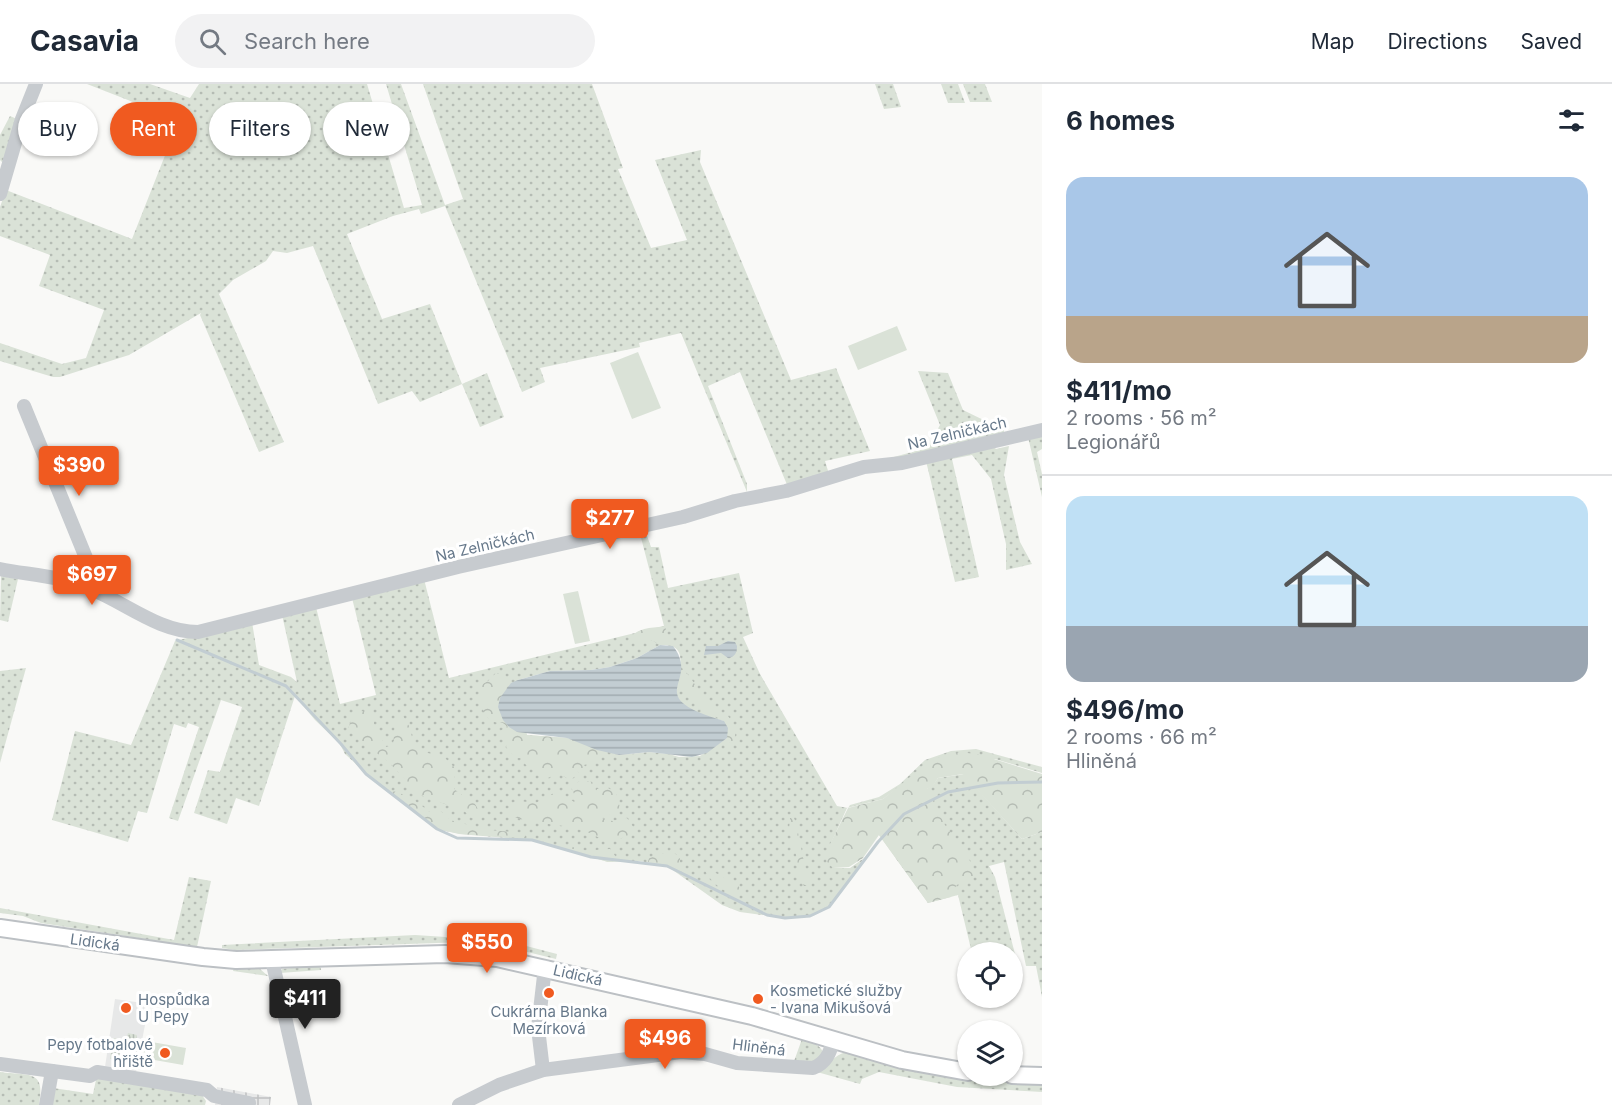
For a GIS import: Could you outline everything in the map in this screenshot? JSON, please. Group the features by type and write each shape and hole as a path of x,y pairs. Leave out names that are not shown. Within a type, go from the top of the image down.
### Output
{"main road":[{"name":"Lidická","path":"0,928 203,957 273,960 445,954 497,958 752,1016 902,1060 957,1070"},
{"path":"1023,1075 1038,1076"}],"street":[{"path":"0,194 25,109 36,84"},
{"path":"24,415 92,570 94,579 91,588"},
{"name":"Na Zelničkách","path":"0,569 54,578 91,588 172,629 183,632 205,631 458,567 683,517 735,501 786,491 864,467 902,463 1037,431"},
{"path":"273,960 305,1105"},
{"path":"543,1070 540,1062 538,1028 545,968"},
{"name":"Hliněná","path":"459,1105 499,1085 543,1070 690,1051 705,1053 732,1062 813,1068 824,1062 834,1041"},
{"path":"0,1064 90,1076 97,1072 207,1090 214,1100 249,1103"},
{"path":"46,1105 52,1071"}],"shaded area":[{"path":"728,641 735,642 737,646 736,653 732,657 728,658 721,653 704,655 706,646 718,646"},
{"path":"660,645 673,646 680,659 681,670 677,688 678,696 684,704 698,712 724,721 728,728 727,738 707,753 692,757 649,752 619,755 597,750 567,738 517,732 503,720 498,707 500,698 511,683 550,671 610,667 637,658"},
{"path":"115,999 149,1004 136,1072 105,1067"},
{"path":"217,1087 271,1097 270,1105 215,1105"}],"green space":[{"path":"87,84 150,84 190,98 199,84 367,84 372,102 323,102 323,156 388,156 404,208 422,205 407,156 410,156 410,109 445,205 463,199 423,84 592,84 623,168 618,169 651,248 687,240 655,160 701,150 700,162 791,380 836,368 870,451 825,461 829,474 788,487 740,372 708,386 747,484 747,492 681,333 639,343 640,347 540,368 545,382 522,392 445,206 421,214 419,209 393,216 347,234 382,319 430,304 462,384 420,402 412,391 378,404 313,246 287,253 273,251 266,261 233,280 219,294 284,442 259,452 201,313 129,355 60,377 53,377 0,361 0,343 62,364 86,358 104,310 39,286 50,255 0,236 0,207 6,190 132,239 165,156 197,156 197,102 133,102"},
{"path":"386,84 401,84 408,102 391,102"},
{"path":"875,84 893,84 901,107 884,109"},
{"path":"941,84 958,84 965,103 948,103"},
{"path":"963,84 985,84 992,102 970,102"},
{"path":"10,116 17,119 4,164 0,160 0,135"},
{"path":"897,326 907,350 858,370 848,346"},
{"path":"638,352 661,408 632,419 610,363"},
{"path":"918,371 948,373 963,410 1004,430 1004,436 897,460 890,458 927,448 940,425"},
{"path":"487,373 504,417 480,427 462,384"},
{"path":"1042,434 1042,449 1037,452 1042,474 1042,497 1028,437"},
{"path":"993,446 996,449 1009,446 1004,475 1020,542 1032,564 1006,570 1006,544 991,479 972,455 952,459 979,577 955,582 926,461"},
{"path":"639,530 645,530 651,547 659,547 668,588 739,573 753,633 743,637 760,674 837,806 847,808 826,854 834,868 850,868 864,858 835,900 826,909 813,916 786,918 740,912 722,905 667,866 639,861 608,862 533,840 459,834 437,829 345,754 340,744 315,720 295,696 259,806 236,798 227,824 194,813 208,770 220,772 242,707 221,700 178,821 169,818 199,727 188,723 186,728 174,724 147,813 138,811 128,842 52,820 75,731 131,745 175,641 252,622 259,665 291,677 297,682 282,615 316,607 340,704 376,695 352,598 424,579 449,678 664,626","holes":["660,645 671,646 678,650 680,657 676,691 681,703 698,714 724,721 727,738 700,756 679,757 649,752 619,755 567,738 527,735 518,680 550,671 610,667 637,658"]},
{"path":"1,576 18,579 8,622 0,620"},
{"path":"578,591 590,641 575,644 563,594"},
{"path":"665,626 668,638 674,646 658,644 652,640 637,643 632,637 642,630"},
{"path":"26,668 0,763 0,671"},
{"path":"682,669 693,681 706,703 712,709 728,716 735,732 732,742 722,745 727,738 724,721 698,708 691,695 680,686 678,682"},
{"path":"496,673 502,674 511,683 503,692 509,727 527,735 567,738 605,752 591,763 584,765 589,771 588,774 582,775 575,770 577,775 570,780 558,773 546,779 526,765 521,758 515,758 499,734 507,727 503,723 490,720 483,711 481,685"},
{"path":"362,711 374,716 374,724 386,747 393,745 395,724 403,716 409,726 414,744 424,752 444,757 455,768 454,789 466,798 472,799 481,814 478,818 472,818 464,811 418,794 390,763 348,729 353,715"},
{"path":"976,749 1042,767 1042,773 995,759 906,782 883,799 848,808 850,805 879,797 900,784 925,760 951,751"},
{"path":"961,752 981,755 1042,774 1042,832 1022,839 963,774 938,778 933,786 927,789 945,825 970,861 974,871 969,881 957,885 951,897 928,903 879,835 863,858 849,867 833,868 827,862 825,854 848,808 883,799 932,759"},
{"path":"964,774 1022,839 1042,832 1042,997 1036,966 1026,966 1023,942 1021,942 1004,862 989,866 995,877 1012,942 969,942 958,895 928,903 879,835 910,799 933,785 938,778"},
{"path":"581,780 591,782 595,794 597,789 606,787 616,792 620,808 602,818 612,821 627,818 634,828 633,832 620,839 603,839 574,828 524,820 506,813 512,803 519,801 536,803 554,793 561,794 579,805 571,787"},
{"path":"386,789 409,798 429,812 439,810 450,820 488,830 524,833 525,836 519,838 461,834 437,829"},
{"path":"790,818 794,818 796,823 805,867 811,878 809,886 804,886 798,877 797,858 789,830"},
{"path":"571,846 585,850 610,849 616,857 613,862 608,862 569,850"},
{"path":"671,851 680,857 678,873 669,866 648,862 649,858"},
{"path":"704,868 737,885 740,893 732,893 717,886"},
{"path":"189,877 211,881 197,947 41,923 23,916 0,913 0,908 174,940"},
{"path":"415,935 492,940 491,945 466,942 235,950 222,948 222,945"},
{"path":"511,942 557,954 556,959 511,948"},
{"path":"320,965 321,970 280,973 282,969"},
{"path":"234,968 260,969 268,976 233,971"},
{"path":"128,1033 137,1035 132,1063 110,1059 113,1038 126,1040"},
{"path":"802,1039 815,1044 824,1054 817,1062 793,1064"},
{"name":"Pepy fotbalové hřiště","path":"146,1041 186,1048 183,1065 143,1058"},
{"path":"846,1052 957,1077 957,1086 1023,1086 1023,1081 1042,1082 1042,1092 957,1087 879,1072 862,1079 860,1084 817,1072"},
{"path":"0,1072 33,1076 40,1085 39,1105 0,1105"},
{"path":"97,1075 202,1095 206,1101 205,1105 50,1105 53,1088 93,1094"}],"waterway":[{"path":"177,640 286,686 366,774 437,829 457,838 532,840 591,857 667,866 767,915 785,918 810,916 829,907 878,842 904,814 948,792 998,783 1042,782"}],"place":[{"name":"Cukrárna Blanka Mezírková","path":"549,993"},
{"name":"Kosmetické služby - Ivana Mikušová","path":"758,999"},
{"name":"Hospůdka U Pepy","path":"126,1008"},
{"name":"Pepy fotbalové hřiště","path":"165,1053"}]}
